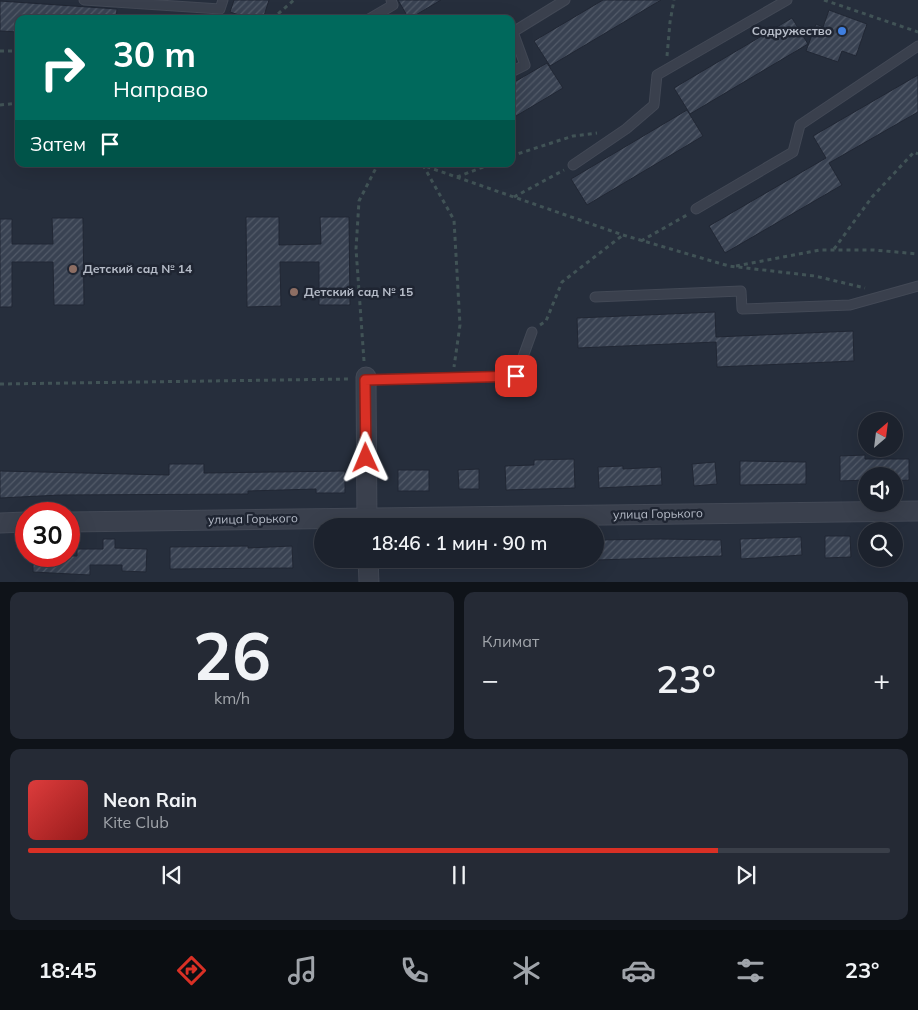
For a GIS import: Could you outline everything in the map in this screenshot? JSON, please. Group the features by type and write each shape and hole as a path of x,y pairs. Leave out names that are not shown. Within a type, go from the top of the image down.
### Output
{"street":[{"path":"366,378 367,518"},
{"name":"улица Горького","path":"567,518 918,511"},
{"path":"0,523 15,522"},
{"name":"улица Горького","path":"80,522 314,522"},
{"path":"368,568 369,582"}],"lane":[{"path":"84,0 220,9 223,0"},
{"path":"376,15 393,5 391,0"},
{"path":"515,31 565,0"},
{"path":"573,165 626,129 654,105 657,75 787,0"},
{"path":"515,38 525,65 515,70"},
{"path":"696,209 793,152 800,124 918,46"},
{"path":"595,297 741,291 742,309 850,305 918,286"},
{"path":"366,378 516,376 532,332"}],"path":[{"path":"277,15 294,0"},
{"path":"667,69 670,22 674,0"},
{"path":"824,0 918,32"},
{"path":"0,51 15,51"},
{"path":"0,105 15,103"},
{"path":"515,155 573,136 600,132"},
{"path":"834,250 872,197 914,152 918,154"},
{"path":"514,197 573,165"},
{"path":"0,384 366,378 356,249 360,201 377,167"},
{"path":"423,167 454,220 460,325 452,378"},
{"path":"429,167 623,235 733,266 814,276 890,294"},
{"path":"456,177 483,167"},
{"path":"641,240 696,209"},
{"path":"532,332 546,321 562,282 623,235"},
{"path":"733,266 820,250 918,254"}],"building":[{"path":"234,0 269,0 264,15 239,15 230,12"},
{"path":"398,0 441,0 416,15 407,15"},
{"path":"603,0 661,0 550,66 534,41"},
{"path":"0,1 117,9 116,15 15,15 15,32 0,31"},
{"path":"829,10 867,24 856,56 842,51 838,62 806,51 816,24 823,27"},
{"path":"792,18 808,44 690,114 674,88"},
{"path":"547,63 563,88 515,117 515,82"},
{"path":"918,75 918,112 829,163 842,185 725,253 709,226 826,158 813,136"},
{"path":"687,110 703,136 587,205 571,179"},
{"path":"246,217 279,217 279,245 321,244 320,217 349,217 350,305 319,305 319,262 280,262 281,306 247,307"},
{"path":"52,218 83,218 84,305 54,305 53,262 12,262 12,307 0,307 0,219 12,219 12,244 53,244"},
{"path":"715,312 716,337 853,331 854,361 717,367 716,342 578,348 577,318"},
{"path":"858,455 858,458 865,459 909,459 909,480 903,480 903,467 858,467 858,480 840,481 840,456"},
{"path":"574,459 575,488 506,490 505,466 534,465 534,460"},
{"path":"740,461 806,462 806,484 740,485"},
{"path":"715,462 717,484 694,486 692,464"},
{"path":"169,464 204,464 204,473 345,471 345,493 316,493 316,489 248,491 248,494 60,495 0,498 0,471 169,475"},
{"path":"623,466 623,469 661,467 662,485 599,488 598,467"},
{"path":"479,469 479,489 459,489 458,470"},
{"path":"398,470 429,470 429,491 398,491"},
{"path":"825,536 850,536 851,557 825,558"},
{"path":"801,537 802,555 741,559 740,539"},
{"path":"103,539 115,539 115,548 147,549 146,572 122,571 122,565 90,565 90,575 33,572 33,567 80,567 80,549 103,549"},
{"path":"604,540 721,540 722,556 604,560"},
{"path":"248,546 248,548 292,546 293,568 170,569 170,547"}],"place":[{"name":"Содружество","path":"842,31"},
{"name":"Детский сад № 14","path":"73,269"},
{"name":"Детский сад № 15","path":"294,292"}],"route":[{"path":"366,458 365,380 516,376"}]}
